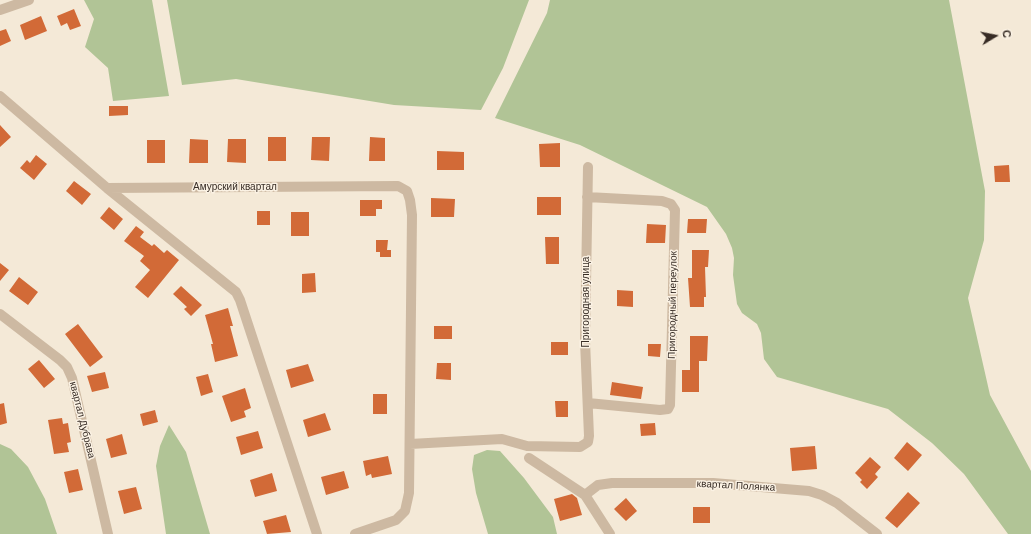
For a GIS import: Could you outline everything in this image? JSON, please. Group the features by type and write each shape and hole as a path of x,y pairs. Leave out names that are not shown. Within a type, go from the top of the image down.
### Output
{"street":[{"path":"0,10 29,0"},
{"path":"0,96 107,188 236,292 240,300 317,534"},
{"name":"Пригородная улица","path":"410,444 502,439 527,446 580,447 588,442 590,436 585,341 588,167"},
{"name":"Амурский квартал","path":"107,188 398,186 407,191 412,215 409,494 405,511 396,520 355,534"},
{"name":"Пригородный переулок","path":"587,197 662,201 671,204 675,210 670,405 668,409 660,410 588,403"},
{"name":"квартал Дубрава","path":"0,314 67,367 76,394 108,534"},
{"path":"529,458 585,495 610,534"},
{"name":"квартал Полянка","path":"585,495 598,485 612,483 712,484 809,491 822,495 837,503 877,534"}],"green space":[{"path":"84,0 152,0 169,96 113,101 108,68 85,47 94,19"},
{"path":"167,0 529,0 503,68 481,110 394,105 236,79 182,85"},
{"path":"550,0 949,0 985,191 984,240 968,298 990,395 1031,471 1031,534 1008,534 964,474 932,443 888,409 777,377 764,359 761,333 757,324 742,313 737,304 733,275 734,258 732,248 726,234 707,207 580,145 495,118 547,13"},
{"path":"169,425 186,452 210,534 166,534 156,466 160,446"},
{"path":"0,444 11,449 28,467 45,499 57,534 0,534"},
{"path":"487,450 500,451 524,478 553,517 557,534 488,534 476,493 472,469 474,455"}],"building":[{"path":"74,9 81,26 70,30 67,23 61,26 57,16"},
{"path":"41,16 47,31 25,40 20,25"},
{"path":"6,29 11,41 0,46 0,31"},
{"path":"109,106 128,106 128,115 109,116"},
{"path":"0,125 11,137 0,147"},
{"path":"268,137 286,137 286,161 268,161"},
{"path":"312,137 330,137 329,161 311,160"},
{"path":"370,137 385,138 385,161 369,161"},
{"path":"190,139 208,140 208,163 189,163"},
{"path":"228,139 246,139 246,163 227,162"},
{"path":"147,140 165,140 165,163 147,163"},
{"path":"560,143 560,167 540,167 539,144"},
{"path":"437,151 464,152 464,170 437,170"},
{"path":"36,155 47,164 34,180 20,168 27,160 30,163"},
{"path":"1009,165 1010,182 995,182 994,166"},
{"path":"74,181 91,194 82,205 66,191"},
{"path":"537,197 561,197 561,215 537,215"},
{"path":"431,198 455,199 454,217 431,217"},
{"path":"360,200 382,200 382,209 376,209 376,216 360,216"},
{"path":"109,207 123,219 114,230 100,218"},
{"path":"257,211 270,211 270,225 257,225"},
{"path":"291,212 309,212 309,236 291,236"},
{"path":"688,219 707,219 706,233 687,233"},
{"path":"647,224 666,225 665,243 646,243"},
{"path":"136,226 144,232 140,237 152,246 154,244 164,253 167,250 179,260 148,298 135,287 150,270 140,261 144,256 124,241"},
{"path":"545,237 559,237 559,264 546,264"},
{"path":"376,240 388,240 387,250 391,250 391,257 380,257 380,252 376,252"},
{"path":"692,250 709,250 708,267 705,267 706,297 704,297 704,307 690,307 688,278 692,278"},
{"path":"0,263 9,270 0,281"},
{"path":"315,273 316,292 302,293 302,274"},
{"path":"19,277 38,292 28,305 9,291"},
{"path":"181,286 202,305 191,316 184,309 187,307 173,294"},
{"path":"617,290 633,291 633,307 617,306"},
{"path":"228,308 233,326 230,326 238,356 215,362 211,344 213,344 205,315"},
{"path":"78,324 103,357 90,367 65,334"},
{"path":"434,326 452,326 452,339 434,339"},
{"path":"690,336 708,336 707,361 699,361 699,392 682,392 682,370 690,370"},
{"path":"551,342 568,342 568,355 551,355"},
{"path":"648,344 661,344 660,357 648,356"},
{"path":"39,360 55,379 44,388 28,369"},
{"path":"437,363 451,363 451,380 436,379"},
{"path":"308,364 314,381 291,388 286,370"},
{"path":"105,372 109,388 92,392 87,376"},
{"path":"208,374 213,392 201,396 196,377"},
{"path":"612,382 643,387 641,399 610,395"},
{"path":"245,388 251,408 244,411 246,417 231,422 222,396"},
{"path":"373,394 387,394 387,414 373,414"},
{"path":"555,401 568,401 568,417 556,417"},
{"path":"4,403 7,423 0,425 0,404"},
{"path":"155,410 158,422 143,426 140,414"},
{"path":"325,413 331,430 308,437 303,420"},
{"path":"62,418 63,424 68,423 71,442 67,443 69,452 54,454 48,420"},
{"path":"655,423 656,435 641,436 640,424"},
{"path":"258,431 263,448 241,455 236,437"},
{"path":"122,434 127,454 111,458 106,439"},
{"path":"907,442 922,455 908,471 894,458"},
{"path":"815,446 817,469 792,471 790,448"},
{"path":"388,456 392,474 372,478 371,474 366,476 363,461"},
{"path":"870,457 881,467 875,474 878,477 867,489 860,482 862,480 855,473"},
{"path":"78,469 83,490 69,493 64,472"},
{"path":"344,471 349,488 326,495 321,477"},
{"path":"272,473 277,491 255,497 250,480"},
{"path":"136,487 142,509 124,514 118,491"},
{"path":"908,492 920,503 897,528 885,518"},
{"path":"572,494 577,498 582,515 560,521 554,499"},
{"path":"626,498 637,511 626,521 614,509"},
{"path":"693,507 710,507 710,523 693,523"},
{"path":"286,515 291,532 267,534 263,521"}]}
